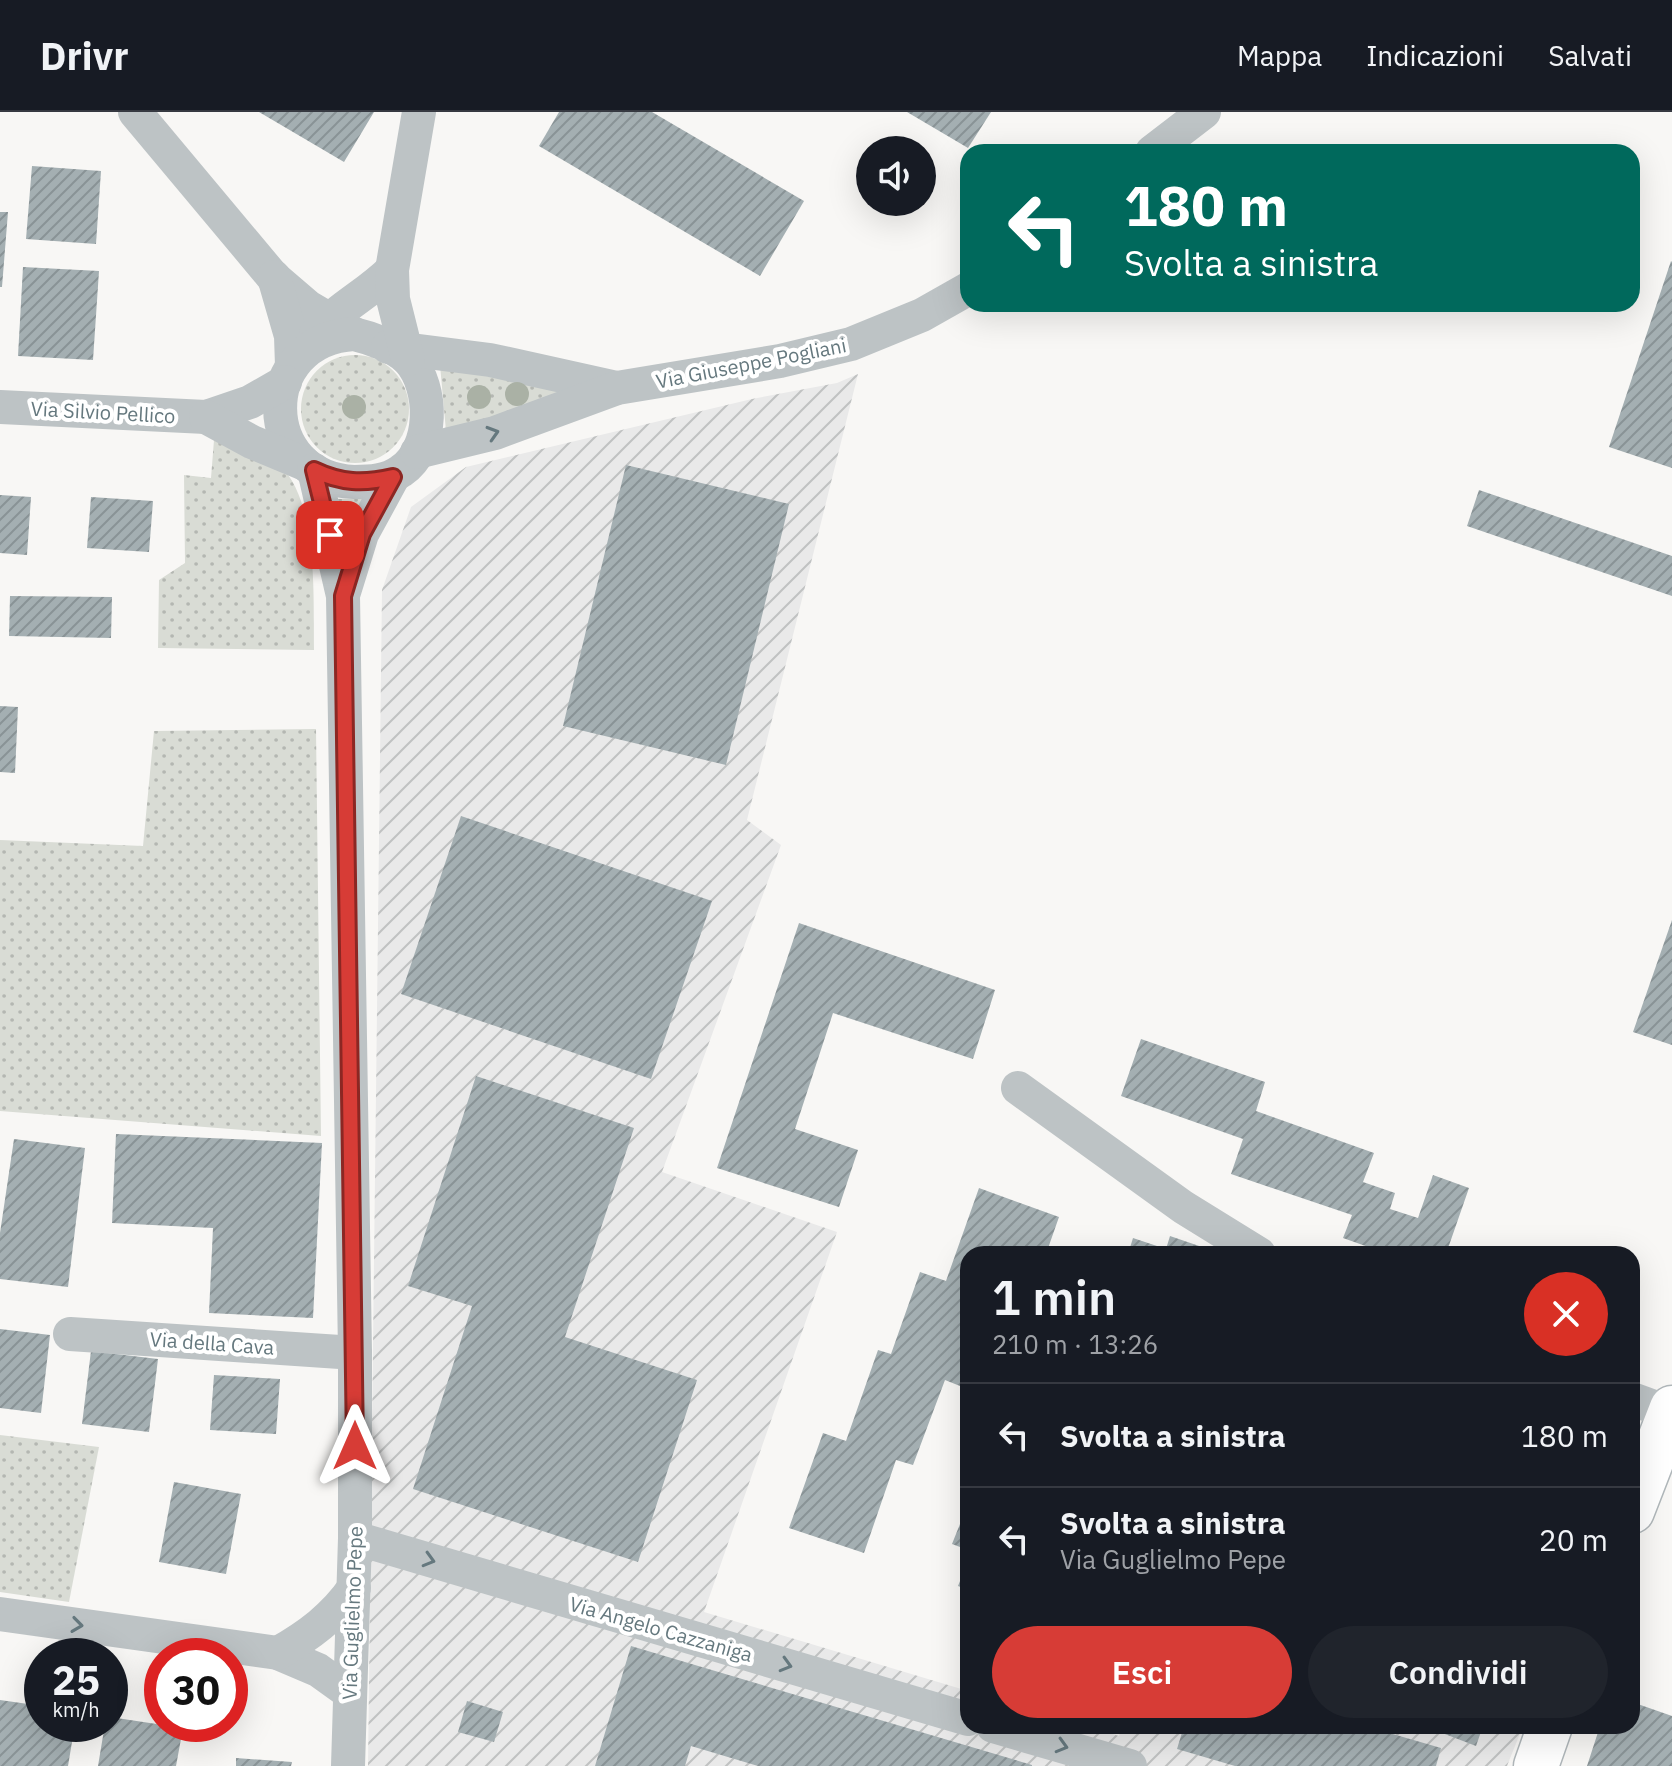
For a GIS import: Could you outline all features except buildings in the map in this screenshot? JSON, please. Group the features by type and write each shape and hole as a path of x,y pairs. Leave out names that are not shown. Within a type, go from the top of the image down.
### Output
{"street":[{"path":"135,112 273,277 332,318 406,345"},
{"path":"332,318 335,335 319,341 294,366 280,401 286,438 296,455 310,467 346,481 369,482 393,477 407,467 417,452 425,430 427,405 393,299 392,270 419,112"},
{"path":"1162,144 1204,112"},
{"path":"332,318 370,291 392,270"},
{"path":"273,277 291,336 294,366"},
{"name":"Via Giuseppe Pogliani","path":"417,452 495,433 617,388 780,361 851,344 922,315 960,294"},
{"name":"Via Giuseppe Pogliani","path":"406,345 617,388"},
{"name":"Via Silvio Pellico","path":"0,407 206,417 250,402 294,366"},
{"name":"Via Silvio Pellico","path":"206,417 252,442 310,467"},
{"name":"Via Guglielmo Pepe","path":"310,467 343,596 355,1353 355,1538 348,1766"},
{"name":"Via Guglielmo Pepe","path":"343,596 362,534 393,477"},
{"path":"1018,1088 1183,1207 1246,1246"},
{"name":"Via della Cava","path":"70,1334 355,1353"},
{"path":"1640,1479 1658,1407"},
{"name":"Via Angelo Cazzaniga","path":"355,1538 960,1717"},
{"path":"278,1653 326,1621 354,1588"},
{"path":"0,1614 278,1653 318,1670 350,1693"},
{"path":"1020,1734 1130,1766"},
{"path":"1536,1766 1547,1734"}],"shaded area":[{"path":"355,355 376,359 393,371 405,388 409,409 405,430 393,447 376,459 355,463 334,459 317,447 305,430 301,409 305,388 317,371 334,359"},
{"path":"440,365 556,388 558,401 446,431"},
{"path":"858,374 747,820 781,845 662,1172 837,1232 704,1612 960,1689 960,1734 1520,1734 1507,1766 368,1766 382,590 411,507 466,467 752,399 837,383"},
{"path":"214,440 273,460 288,475 299,496 311,548 314,650 158,648 159,580 185,563 184,475 211,478"},
{"path":"334,499 368,499 342,556"},
{"path":"316,729 321,1136 0,1111 0,840 143,846 154,731"},
{"path":"0,1435 99,1447 69,1602 0,1592"}],"route":[{"path":"330,535 314,470 346,481 369,482 393,477 362,534 343,596 355,1446"}]}
